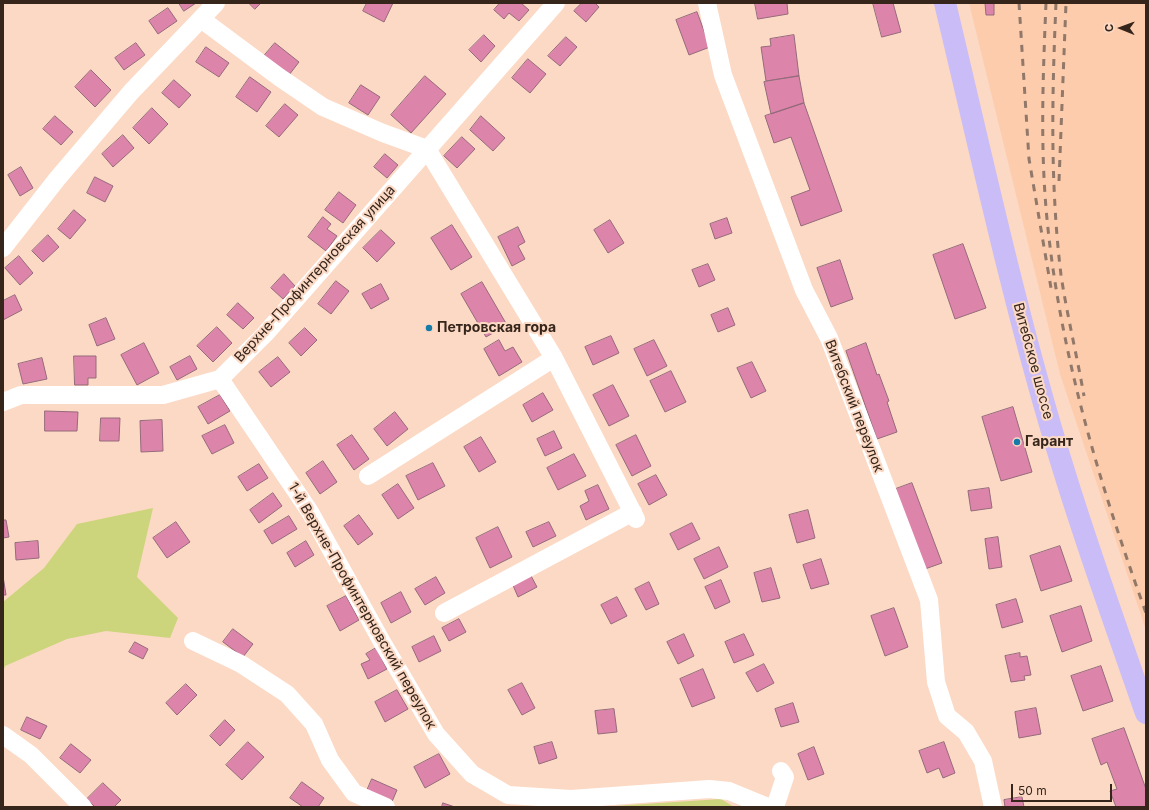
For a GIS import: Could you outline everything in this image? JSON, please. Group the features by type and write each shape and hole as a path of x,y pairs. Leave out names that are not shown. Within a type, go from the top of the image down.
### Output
{"main road":[{"name":"Витебское шоссе","path":"945,3 1016,297 1051,427 1093,561 1146,713"}],"street":[{"path":"3,248 57,179 131,92 216,3"},
{"name":"Верхне-Профинтерновская улица","path":"220,380 265,334 556,3"},
{"name":"Витебский переулок","path":"707,3 723,74 804,290 828,338 929,600 936,682 947,716 966,732 983,761 993,807"},
{"path":"202,19 279,77 323,107 383,133 427,149 554,358 634,515 444,612"},
{"path":"368,476 554,358"},
{"path":"3,402 21,395 163,395 220,380"},
{"name":"1-й Верхне-Профинтерновский переулок","path":"220,380 310,512 382,642 436,734 472,774 508,795 571,799 709,789 729,791 768,807"},
{"path":"193,641 241,664 287,694 314,724 330,760 354,793 386,807"},
{"path":"3,735 31,755 83,807"},
{"path":"775,807 786,777 781,771"}],"shaded area":[{"path":"969,3 1146,3 1146,630 1060,374"}],"green space":[{"path":"153,508 137,577 178,618 170,638 106,631 67,639 5,666 3,672 3,602 44,568 77,524"},
{"path":"721,799 734,807 515,807 615,806"}],"building":[{"path":"179,3 196,3 184,11"},
{"path":"249,3 261,3 255,9"},
{"path":"367,3 393,3 384,22 363,11"},
{"path":"500,3 521,3 529,10 519,21 509,13 504,19 494,10"},
{"path":"582,3 595,3 599,7 586,22 574,11"},
{"path":"755,3 787,3 788,14 758,19"},
{"path":"873,3 893,3 901,32 882,37"},
{"path":"985,3 994,3 994,15 986,15"},
{"path":"168,8 177,21 158,34 149,21"},
{"path":"697,12 710,47 689,55 676,20"},
{"path":"484,35 495,46 481,62 469,50"},
{"path":"794,35 799,76 766,81 761,47 771,46 770,39"},
{"path":"566,37 577,47 560,66 548,56"},
{"path":"136,43 145,55 124,70 115,58"},
{"path":"275,43 299,62 289,75 264,56"},
{"path":"206,47 229,63 219,77 196,62"},
{"path":"528,59 546,74 530,93 512,78"},
{"path":"91,70 111,90 95,107 75,87"},
{"path":"425,76 446,94 411,133 391,115"},
{"path":"799,76 804,103 771,114 764,82"},
{"path":"250,77 271,92 257,112 236,97"},
{"path":"174,80 191,95 179,108 162,93"},
{"path":"361,85 380,97 368,115 349,103"},
{"path":"804,103 842,211 801,226 791,197 810,190 791,137 774,143 765,116"},
{"path":"285,104 298,115 279,137 266,126"},
{"path":"152,108 168,124 149,144 133,128"},
{"path":"55,116 73,132 61,145 43,129"},
{"path":"481,116 505,138 493,151 470,130"},
{"path":"123,135 134,148 113,167 102,154"},
{"path":"462,137 475,149 457,168 444,156"},
{"path":"385,154 398,165 387,178 374,167"},
{"path":"21,167 33,188 20,196 8,175"},
{"path":"95,177 113,186 105,202 87,193"},
{"path":"339,192 356,205 343,223 325,210"},
{"path":"74,210 86,220 70,239 58,229"},
{"path":"323,217 331,224 327,229 337,236 326,251 308,237"},
{"path":"727,218 732,233 715,239 710,224"},
{"path":"610,220 624,243 608,253 594,230"},
{"path":"452,225 472,257 451,270 431,238"},
{"path":"518,227 525,242 518,246 525,259 512,266 498,237"},
{"path":"381,230 395,243 377,262 363,248"},
{"path":"48,235 59,247 43,262 32,251"},
{"path":"963,244 986,308 955,319 933,255"},
{"path":"19,256 33,273 20,285 5,268"},
{"path":"840,260 853,299 831,307 817,268"},
{"path":"708,264 715,280 699,287 692,270"},
{"path":"284,274 295,286 283,299 271,288"},
{"path":"336,281 349,291 331,314 318,304"},
{"path":"482,282 507,325 486,337 461,294"},
{"path":"381,284 389,299 371,309 362,294"},
{"path":"15,295 22,310 3,320 3,301"},
{"path":"238,303 254,318 243,329 227,315"},
{"path":"728,308 735,325 718,332 711,315"},
{"path":"106,318 115,339 97,346 89,325"},
{"path":"217,327 232,343 213,362 197,346"},
{"path":"305,328 317,340 301,356 289,343"},
{"path":"611,336 619,353 593,365 585,347"},
{"path":"499,340 505,351 513,347 522,362 499,376 484,349"},
{"path":"654,340 667,366 647,376 634,349"},
{"path":"144,343 159,373 137,385 121,355"},
{"path":"866,343 877,375 879,374 889,401 887,402 897,432 877,439 846,351"},
{"path":"74,356 96,356 96,378 88,378 88,385 75,385"},
{"path":"190,356 197,369 177,380 170,367"},
{"path":"278,357 290,372 271,387 259,372"},
{"path":"42,358 47,379 23,384 18,364"},
{"path":"752,362 766,391 751,398 737,368"},
{"path":"671,371 686,402 665,412 650,381"},
{"path":"613,385 629,416 609,426 593,395"},
{"path":"543,393 553,410 532,422 523,405"},
{"path":"220,395 230,411 208,424 198,407"},
{"path":"1013,407 1032,472 1001,481 982,417"},
{"path":"45,411 78,412 77,431 45,431"},
{"path":"395,412 408,429 387,446 374,429"},
{"path":"101,418 120,418 119,441 100,441"},
{"path":"162,420 163,451 141,452 140,421"},
{"path":"225,425 234,443 212,454 202,436"},
{"path":"554,431 562,448 545,456 537,439"},
{"path":"352,435 369,459 354,470 337,445"},
{"path":"636,435 651,466 632,476 616,445"},
{"path":"481,437 496,462 479,472 464,447"},
{"path":"574,454 586,476 558,490 547,468"},
{"path":"323,461 337,482 320,494 306,473"},
{"path":"433,463 445,486 418,500 406,476"},
{"path":"259,464 268,478 247,491 238,477"},
{"path":"656,475 667,495 649,505 638,484"},
{"path":"912,483 942,563 922,570 893,490"},
{"path":"398,484 414,508 398,519 382,495"},
{"path":"598,485 609,509 586,520 580,506 589,501 585,491"},
{"path":"989,488 992,508 971,511 968,491"},
{"path":"273,493 282,506 259,523 250,510"},
{"path":"808,510 815,538 797,543 789,515"},
{"path":"359,515 373,534 358,545 344,526"},
{"path":"289,516 297,529 272,544 264,531"},
{"path":"3,520 6,520 9,537 3,538"},
{"path":"176,522 190,542 167,558 153,538"},
{"path":"549,522 556,536 533,547 526,532"},
{"path":"692,523 700,539 678,550 670,534"},
{"path":"498,527 512,557 490,568 476,538"},
{"path":"998,537 1002,567 989,569 985,539"},
{"path":"38,541 39,558 16,560 15,543"},
{"path":"306,541 314,555 295,567 287,553"},
{"path":"1060,546 1072,581 1041,591 1030,556"},
{"path":"719,547 728,567 704,579 694,559"},
{"path":"821,559 829,584 811,589 803,565"},
{"path":"771,568 780,598 762,602 754,573"},
{"path":"530,574 537,587 518,597 512,583"},
{"path":"3,576 6,595 3,595"},
{"path":"436,577 445,593 425,605 415,589"},
{"path":"721,580 730,602 715,609 705,587"},
{"path":"649,582 659,604 646,610 635,589"},
{"path":"401,592 411,612 391,623 381,603"},
{"path":"346,596 359,620 340,631 327,606"},
{"path":"617,597 627,616 611,624 601,605"},
{"path":"1016,599 1023,622 1002,628 996,605"},
{"path":"1081,606 1092,641 1062,652 1050,616"},
{"path":"894,608 908,647 885,656 871,616"},
{"path":"459,619 466,632 449,641 442,628"},
{"path":"233,629 253,644 243,657 223,642"},
{"path":"684,634 694,656 678,664 667,642"},
{"path":"744,634 754,655 734,663 725,642"},
{"path":"434,636 441,651 419,662 412,647"},
{"path":"135,642 148,649 143,659 129,652"},
{"path":"376,648 387,669 368,679 361,664 370,660 366,654"},
{"path":"1020,653 1020,657 1027,656 1031,675 1024,676 1025,680 1011,682 1005,656"},
{"path":"764,664 774,683 757,692 746,673"},
{"path":"1101,666 1113,701 1083,711 1071,676"},
{"path":"703,669 715,698 692,707 680,679"},
{"path":"522,683 535,708 522,715 508,690"},
{"path":"186,684 197,695 177,715 166,703"},
{"path":"397,690 408,709 385,722 375,702"},
{"path":"793,703 799,722 781,727 775,709"},
{"path":"1036,708 1041,734 1019,738 1015,712"},
{"path":"614,709 617,732 598,734 595,711"},
{"path":"27,717 47,726 40,739 21,730"},
{"path":"225,720 235,730 220,746 210,736"},
{"path":"1124,728 1146,789 1146,807 1116,807 1110,791 1117,789 1107,762 1101,765 1092,739"},
{"path":"248,742 264,757 242,780 226,765"},
{"path":"552,742 557,758 539,764 534,747"},
{"path":"944,742 955,773 943,778 939,768 927,773 919,751"},
{"path":"71,744 91,760 80,773 60,758"},
{"path":"814,747 824,774 808,780 798,754"},
{"path":"439,754 450,774 425,788 414,767"},
{"path":"372,779 397,790 391,804 366,793"},
{"path":"302,782 324,798 318,807 303,807 290,798"},
{"path":"103,783 121,800 114,807 95,807 87,799"},
{"path":"1022,797 1024,807 1005,807 1004,800"},
{"path":"443,803 455,807 442,807"}],"railway":[{"path":"1019,3 1029,159 1051,288"},
{"path":"1046,3 1043,84 1043,165 1047,219 1061,320 1084,419 1098,468 1146,613"},
{"path":"1056,3 1053,139 1057,241 1066,305 1084,396"},
{"path":"1059,181 1066,3"}],"place":[{"name":"Петровская гора","path":"429,328"},
{"name":"Гарант","path":"1017,442"}]}
